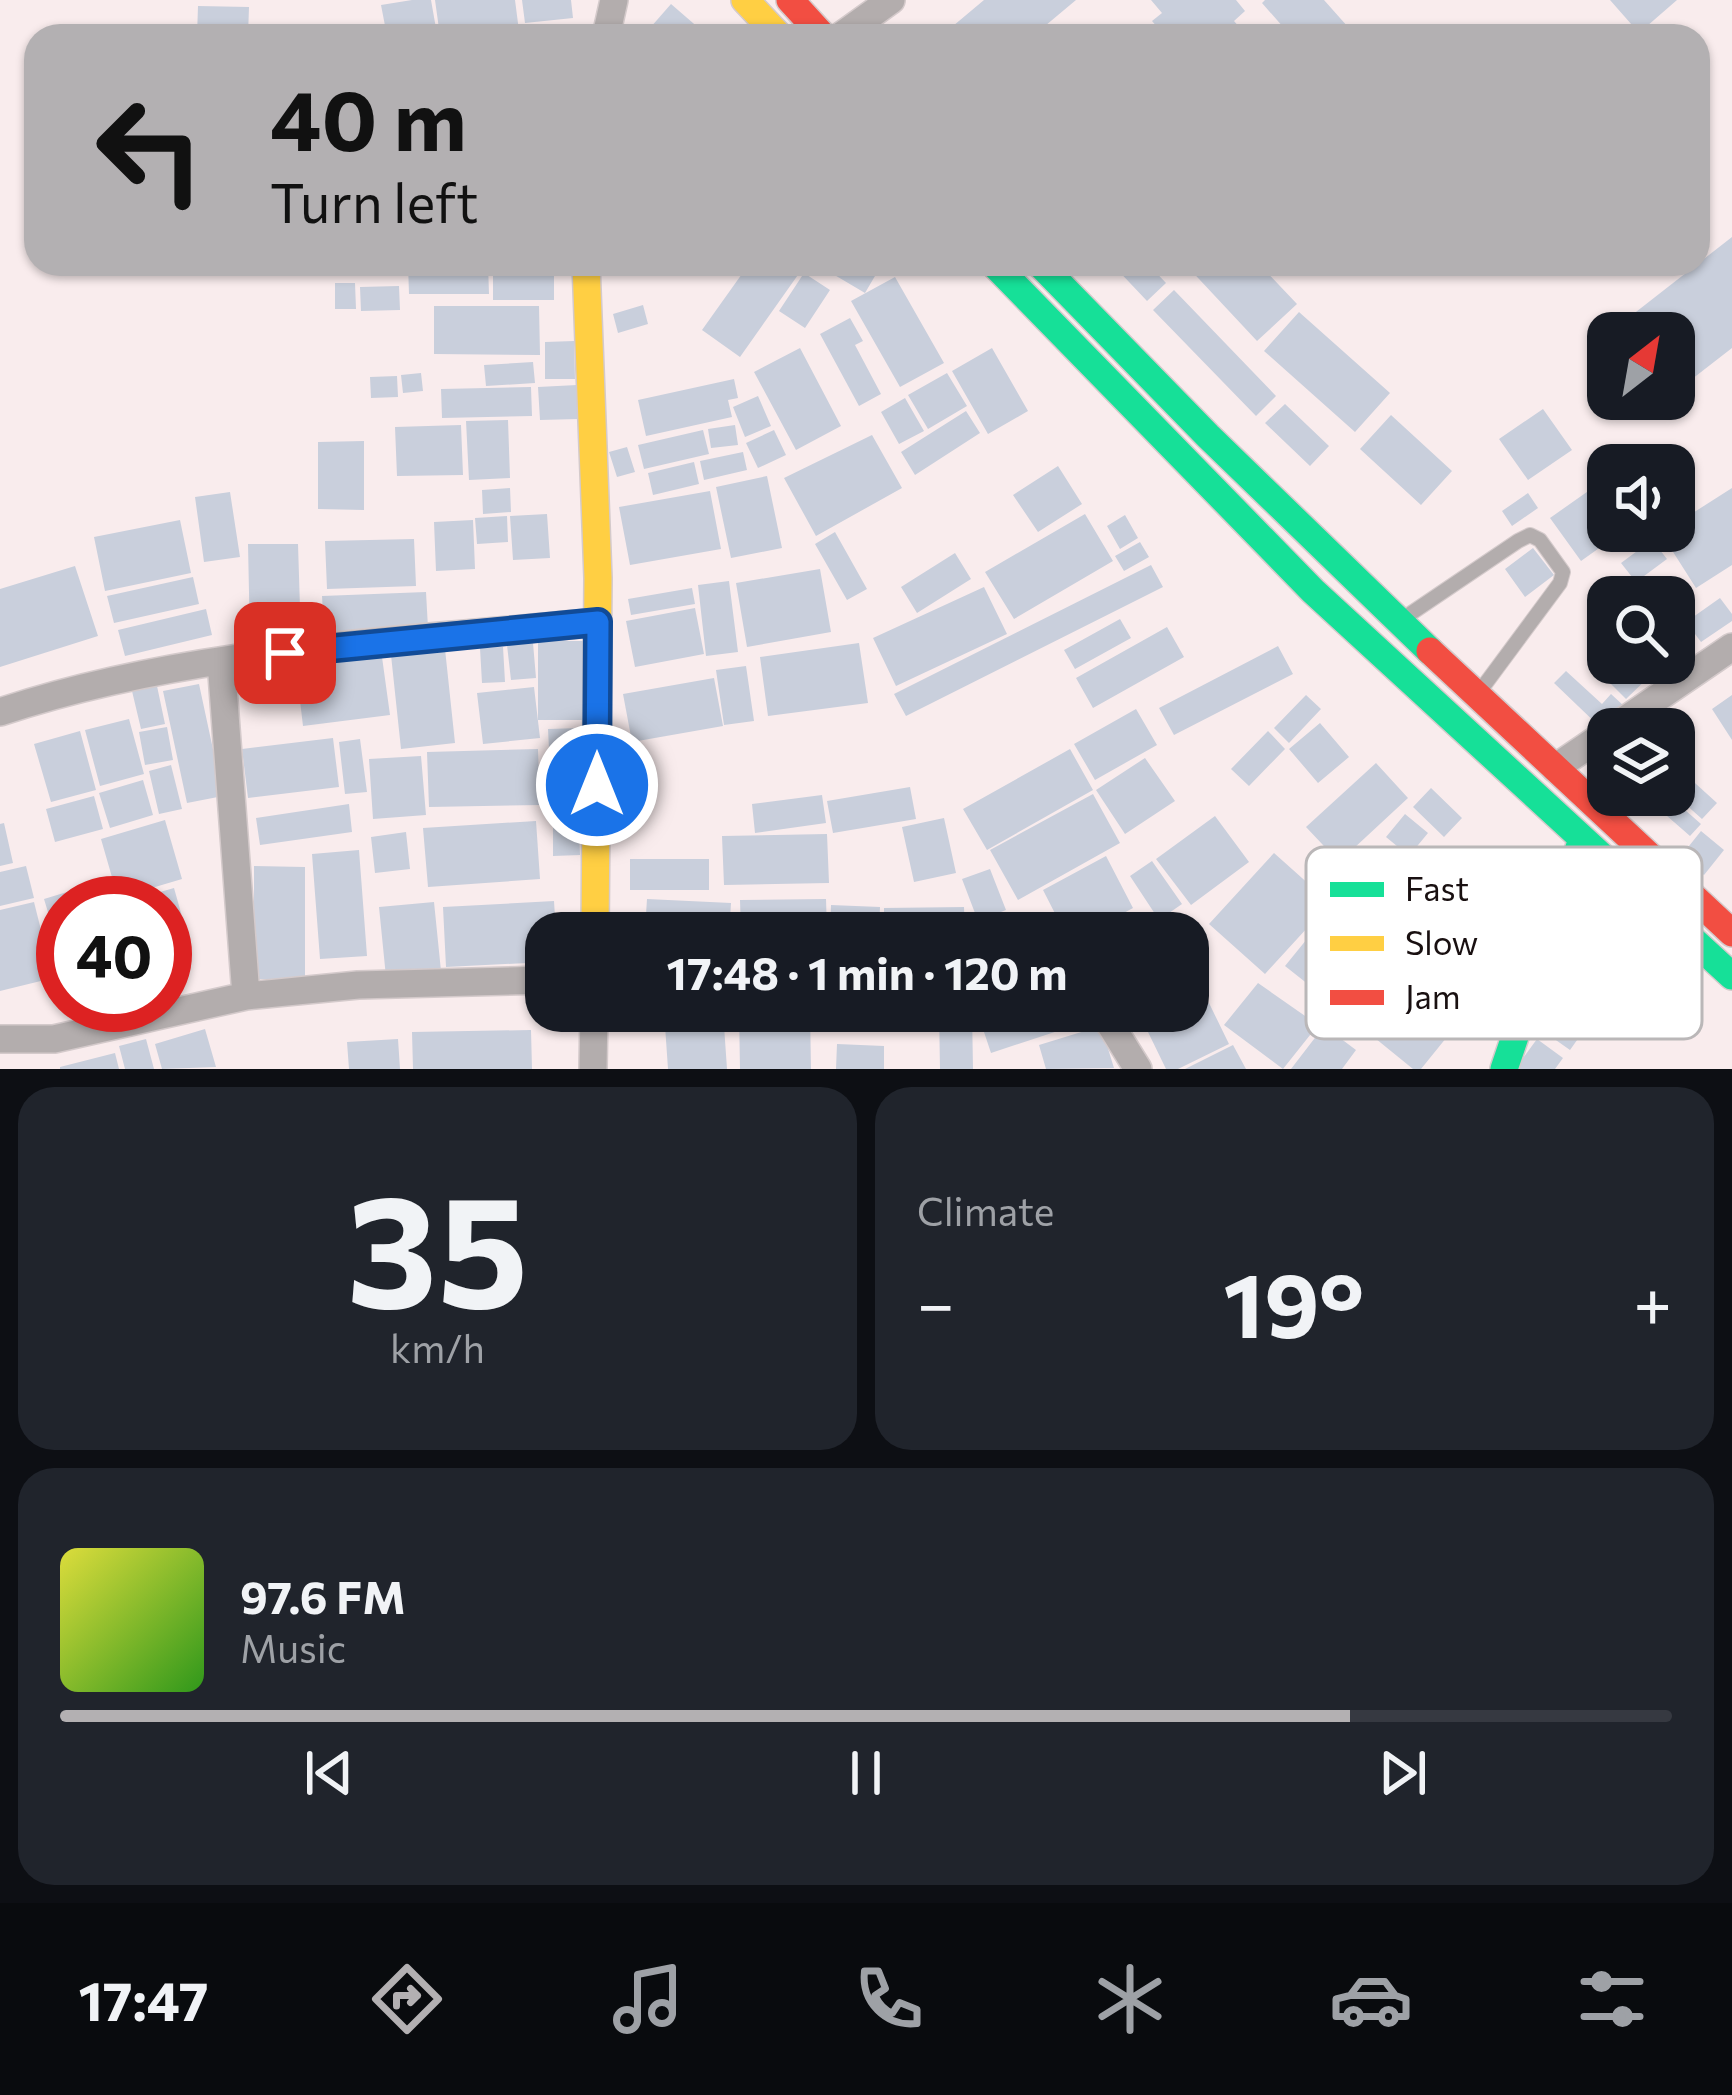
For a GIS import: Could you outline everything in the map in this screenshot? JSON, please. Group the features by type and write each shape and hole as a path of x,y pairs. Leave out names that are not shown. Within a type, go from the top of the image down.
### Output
{"main road":[{"path":"745,0 768,24"},
{"path":"790,0 813,24"},
{"path":"586,276 598,622 596,912"},
{"path":"1006,276 1313,591 1591,847"},
{"path":"1051,276 1159,389 1640,847"},
{"path":"1579,847 1582,839"},
{"path":"1702,905 1732,933"},
{"path":"1702,949 1732,976"},
{"path":"1504,1069 1514,1039"}],"street":[{"path":"858,24 891,0"},
{"path":"0,712 65,690 221,661 598,622"},
{"path":"1642,708 1732,647"},
{"path":"221,661 246,996"},
{"path":"1555,768 1587,746"},
{"path":"0,1039 54,1039 246,996 358,985 525,981"},
{"path":"593,1069 594,1032"},
{"path":"1115,1032 1138,1069"}],"lane":[{"path":"1400,622 1518,541 1530,535 1540,540 1563,572 1560,583 1477,695"}],"building":[{"path":"431,0 435,24 385,24 381,5"},
{"path":"435,0 515,0 518,24 438,24"},
{"path":"522,0 571,0 573,18 525,23"},
{"path":"984,0 1076,0 1047,24 955,24"},
{"path":"1151,0 1236,0 1245,11 1234,21 1237,24 1155,24 1152,21 1162,13"},
{"path":"1324,0 1345,24 1280,24 1262,3"},
{"path":"1610,0 1677,0 1649,24 1631,24"},
{"path":"671,4 694,24 654,24"},
{"path":"198,6 249,7 248,24 197,24"},
{"path":"1732,237 1732,348 1695,377 1695,312 1636,312 1682,276 1710,276 1710,254"},
{"path":"408,276 488,276 489,294 409,294"},
{"path":"493,276 554,276 554,300 493,300"},
{"path":"740,276 797,276 740,357 702,330"},
{"path":"802,276 830,290 805,328 779,311"},
{"path":"836,276 875,276 865,293"},
{"path":"1123,276 1159,276 1166,283 1147,301"},
{"path":"1196,276 1270,276 1297,304 1257,341"},
{"path":"895,277 944,363 900,387 851,301"},
{"path":"335,283 355,283 356,309 335,309"},
{"path":"399,286 400,310 361,311 360,287"},
{"path":"1174,290 1276,396 1256,416 1153,310"},
{"path":"643,305 648,324 618,333 613,314"},
{"path":"434,306 539,306 540,355 434,354"},
{"path":"1299,312 1390,393 1355,432 1264,351"},
{"path":"850,318 863,341 855,345 881,394 859,406 820,334"},
{"path":"574,341 575,379 545,379 545,342"},
{"path":"800,348 841,426 796,450 754,372"},
{"path":"992,348 1028,411 988,434 952,371"},
{"path":"533,362 535,383 486,386 484,365"},
{"path":"421,373 423,391 403,393 401,375"},
{"path":"947,373 967,406 928,429 908,395"},
{"path":"397,376 398,397 371,398 370,377"},
{"path":"734,379 738,398 728,400 732,417 646,436 638,400"},
{"path":"577,385 578,419 540,420 538,387"},
{"path":"531,387 532,416 442,418 441,389"},
{"path":"758,396 771,426 745,437 733,407"},
{"path":"905,398 924,431 899,444 881,412"},
{"path":"1285,404 1329,446 1310,466 1265,423"},
{"path":"1543,409 1572,450 1528,480 1499,439"},
{"path":"966,411 980,433 915,475 901,452"},
{"path":"1391,415 1452,471 1421,505 1360,449"},
{"path":"508,420 510,478 469,480 466,421"},
{"path":"461,425 463,475 397,476 395,427"},
{"path":"735,425 738,445 711,448 708,429"},
{"path":"703,430 709,454 644,469 638,445"},
{"path":"774,430 786,455 758,468 746,443"},
{"path":"872,435 902,488 816,536 784,478"},
{"path":"364,441 364,510 318,509 318,442"},
{"path":"627,447 635,472 617,477 609,452"},
{"path":"743,452 747,470 704,480 700,461"},
{"path":"694,462 699,484 653,495 648,473"},
{"path":"1058,466 1082,504 1038,532 1013,495"},
{"path":"767,476 782,548 731,558 716,487"},
{"path":"510,488 511,512 483,514 482,490"},
{"path":"1732,488 1732,565 1696,588 1695,576 1688,576 1673,552 1695,552 1695,512"},
{"path":"710,491 721,549 630,565 619,507"},
{"path":"230,492 240,557 204,562 195,497"},
{"path":"1587,492 1587,552 1594,552 1581,561 1550,518"},
{"path":"1528,493 1538,508 1512,526 1502,511"},
{"path":"547,514 550,558 513,560 510,516"},
{"path":"1085,514 1113,561 1014,619 985,572"},
{"path":"1125,515 1138,538 1120,549 1107,526"},
{"path":"507,516 508,542 477,544 475,518"},
{"path":"180,520 191,573 105,591 94,537"},
{"path":"473,520 475,569 436,571 434,522"},
{"path":"835,532 867,589 847,600 815,544"},
{"path":"414,539 416,586 327,589 325,541"},
{"path":"1140,542 1149,557 1124,571 1115,556"},
{"path":"248,544 298,544 301,640 250,641"},
{"path":"1533,548 1554,575 1525,597 1505,569"},
{"path":"1636,552 1661,552 1667,559 1644,576 1631,576 1621,563"},
{"path":"955,553 971,579 917,613 901,587"},
{"path":"1151,565 1163,587 906,716 894,694"},
{"path":"75,566 98,636 0,667 0,589"},
{"path":"820,569 831,632 747,647 736,583"},
{"path":"193,577 199,604 114,623 107,596"},
{"path":"729,581 738,652 706,656 698,585"},
{"path":"984,587 1007,634 896,686 873,638"},
{"path":"692,588 695,604 631,615 628,599"},
{"path":"426,592 428,628 324,632 322,596"},
{"path":"1720,598 1732,621 1701,642 1695,634 1695,616"},
{"path":"695,608 704,654 635,667 626,621"},
{"path":"206,609 212,635 125,656 118,630"},
{"path":"1120,619 1131,638 1075,669 1064,650"},
{"path":"1167,627 1184,657 1093,708 1076,678"},
{"path":"538,641 584,641 585,720 538,720"},
{"path":"533,643 536,678 511,680 507,645"},
{"path":"859,643 868,703 768,716 760,657"},
{"path":"1278,646 1293,674 1174,735 1159,708"},
{"path":"503,647 505,682 482,683 480,648"},
{"path":"445,649 455,743 401,749 391,655"},
{"path":"382,657 390,715 303,726 296,667"},
{"path":"288,664 290,682 260,686 258,669"},
{"path":"746,666 754,721 724,725 716,670"},
{"path":"1566,671 1602,704 1611,694 1624,706 1587,708 1587,715 1554,683"},
{"path":"714,678 723,726 632,742 623,694"},
{"path":"199,684 223,796 187,803 163,691"},
{"path":"1611,684 1642,684 1626,699"},
{"path":"157,686 165,724 141,729 132,691"},
{"path":"534,687 540,738 483,744 477,693"},
{"path":"1306,695 1321,709 1289,743 1274,728"},
{"path":"1732,695 1732,740 1712,709"},
{"path":"1136,709 1157,745 1095,780 1074,744"},
{"path":"129,719 144,774 100,786 85,730"},
{"path":"1320,723 1349,757 1318,783 1289,749"},
{"path":"167,727 173,760 145,765 139,732"},
{"path":"581,728 582,748 549,749 548,729"},
{"path":"80,731 96,790 51,802 34,744"},
{"path":"1268,731 1285,749 1249,786 1231,769"},
{"path":"333,738 339,787 248,798 242,749"},
{"path":"360,739 367,792 345,794 339,742"},
{"path":"538,749 540,805 429,807 427,752"},
{"path":"1070,749 1093,790 987,850 963,809"},
{"path":"586,753 587,768 552,771 551,755"},
{"path":"421,756 426,815 373,819 369,759"},
{"path":"1145,758 1175,801 1125,834 1096,790"},
{"path":"1376,763 1408,798 1355,847 1325,847 1306,827"},
{"path":"171,765 182,809 159,814 149,771"},
{"path":"547,776 587,777 586,819 546,818"},
{"path":"143,780 153,815 110,828 99,793"},
{"path":"1695,783 1717,803 1702,819 1695,813"},
{"path":"910,787 916,819 833,833 827,801"},
{"path":"1431,788 1462,818 1444,837 1413,807"},
{"path":"1093,794 1120,843 1018,900 990,850"},
{"path":"822,795 826,823 755,833 752,804"},
{"path":"94,796 103,829 55,842 46,809"},
{"path":"349,804 352,832 260,845 256,818"},
{"path":"1405,814 1428,833 1416,847 1398,847 1386,837"},
{"path":"1215,816 1249,862 1191,905 1156,859"},
{"path":"1667,816 1692,816 1701,824 1690,836"},
{"path":"944,818 956,873 914,882 902,827"},
{"path":"165,820 181,876 112,876 101,839"},
{"path":"536,821 540,879 428,887 423,828"},
{"path":"4,823 13,863 0,866 0,824"},
{"path":"553,827 579,827 580,855 553,856"},
{"path":"1701,831 1724,850 1704,875 1702,847 1688,847"},
{"path":"406,832 410,869 375,873 371,837"},
{"path":"827,834 829,883 724,885 722,836"},
{"path":"359,850 367,956 320,959 312,854"},
{"path":"1274,853 1306,882 1306,929 1265,974 1209,924"},
{"path":"1106,856 1133,908 1126,912 1054,912 1043,890"},
{"path":"630,859 709,859 709,890 630,890"},
{"path":"1152,861 1182,904 1170,912 1154,912 1130,876"},
{"path":"26,866 34,898 0,906 0,872"},
{"path":"254,866 305,867 305,980 254,979"},
{"path":"990,869 1006,910 975,912 962,879"},
{"path":"647,899 731,903 730,912 646,912"},
{"path":"826,899 826,912 740,912 740,900"},
{"path":"554,901 555,912 525,912 525,963 446,967 443,907"},
{"path":"34,902 36,982 0,991 0,910"},
{"path":"434,902 441,971 386,977 379,907"},
{"path":"831,905 880,907 880,912 831,912"},
{"path":"964,907 964,912 884,912 884,908"},
{"path":"1306,940 1306,983 1285,966"},
{"path":"1258,983 1306,1017 1307,1039 1283,1069 1224,1025"},
{"path":"1209,1003 1229,1044 1178,1069 1166,1069 1148,1032 1209,1032"},
{"path":"205,1029 216,1067 162,1069 155,1044"},
{"path":"525,1030 531,1032 532,1069 413,1069 412,1032"},
{"path":"665,1032 724,1032 727,1069 668,1069"},
{"path":"739,1032 810,1032 811,1069 740,1069"},
{"path":"939,1032 972,1032 973,1069 940,1069"},
{"path":"984,1032 1055,1032 991,1053"},
{"path":"1081,1032 1103,1032 1114,1068 1046,1069 1039,1045"},
{"path":"146,1039 154,1069 125,1069 119,1046"},
{"path":"398,1039 400,1069 349,1069 347,1042"},
{"path":"1314,1039 1341,1039 1356,1050 1342,1069 1291,1069"},
{"path":"1376,1039 1445,1039 1421,1069 1413,1069"},
{"path":"1537,1039 1563,1058 1555,1069 1515,1069"},
{"path":"1554,1039 1578,1039 1570,1050"},
{"path":"837,1044 884,1046 884,1069 836,1069"},
{"path":"1233,1045 1246,1069 1185,1069"},
{"path":"115,1053 119,1069 60,1069 60,1067"}],"traffic: fast":[{"path":"1006,276 1313,591 1592,847"},
{"path":"1052,276 1208,436 1430,651"},
{"path":"1579,847 1582,839"},
{"path":"1702,948 1732,976"},
{"path":"1504,1069 1514,1039"}],"traffic: slow":[{"path":"745,0 768,24"},
{"path":"586,276 598,578 595,912"}],"traffic: jam":[{"path":"790,0 812,24"},
{"path":"1430,651 1640,847"},
{"path":"1702,905 1732,933"}],"route":[{"path":"285,653 598,622 597,785"}]}
